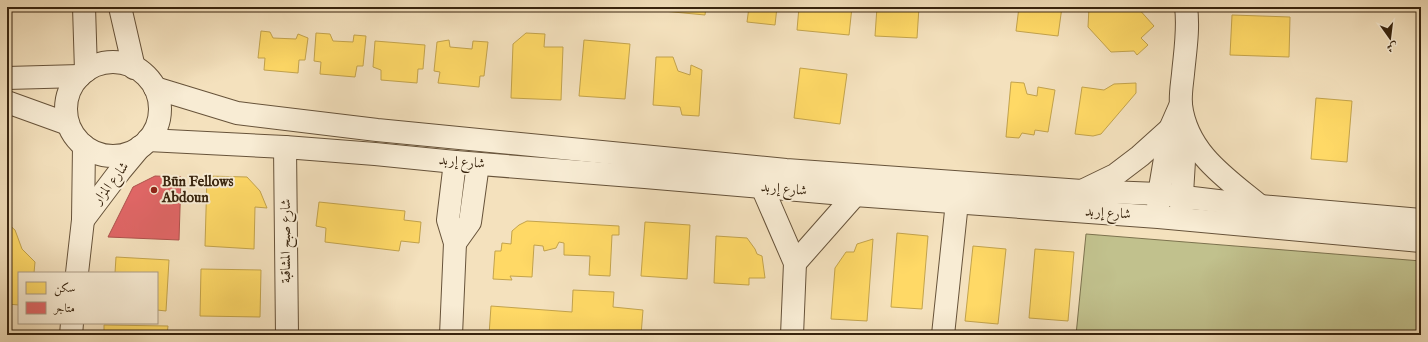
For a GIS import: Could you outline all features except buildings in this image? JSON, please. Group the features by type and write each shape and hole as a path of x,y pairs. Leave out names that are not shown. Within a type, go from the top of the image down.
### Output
{"street":[{"path":"83,73 84,7"},
{"path":"120,7 134,68"},
{"path":"1158,217 1159,194 1178,128 1187,29 1186,7"},
{"path":"110,62 134,68 146,76 155,88 159,101 159,115 155,128 144,144 126,154 112,156 97,153 84,146 74,136 68,124 66,111 67,98 72,86 83,73 97,65 110,62"},
{"path":"7,78 83,73"},
{"name":"شارع إربد","path":"155,88 237,113 377,130 786,170 1082,191 1159,194 1260,206 1421,220"},
{"path":"7,102 68,124"},
{"path":"1082,191 1115,175 1178,128"},
{"path":"1178,128 1182,196 1181,220"},
{"path":"1178,128 1214,168 1260,206"},
{"name":"شارع إربد","path":"144,144 286,147 855,195 1158,217 1421,241"},
{"name":"شارع المزار","path":"83,220 120,171 144,144"},
{"name":"شارع المزار","path":"77,272 83,220 84,146"},
{"name":"شارع صبح المشاقبة","path":"286,147 287,335"},
{"path":"451,335 455,243 448,220 455,162"},
{"path":"455,243 470,222 478,164"},
{"path":"762,187 795,263 792,335"},
{"path":"795,263 855,195"},
{"path":"943,335 957,202"},
{"path":"71,335 72,324"}],"green space":[{"path":"1086,234 1421,261 1421,335 1076,335"}],"place":[{"name":"Būn Fellows Abdoun","path":"154,190"}]}
